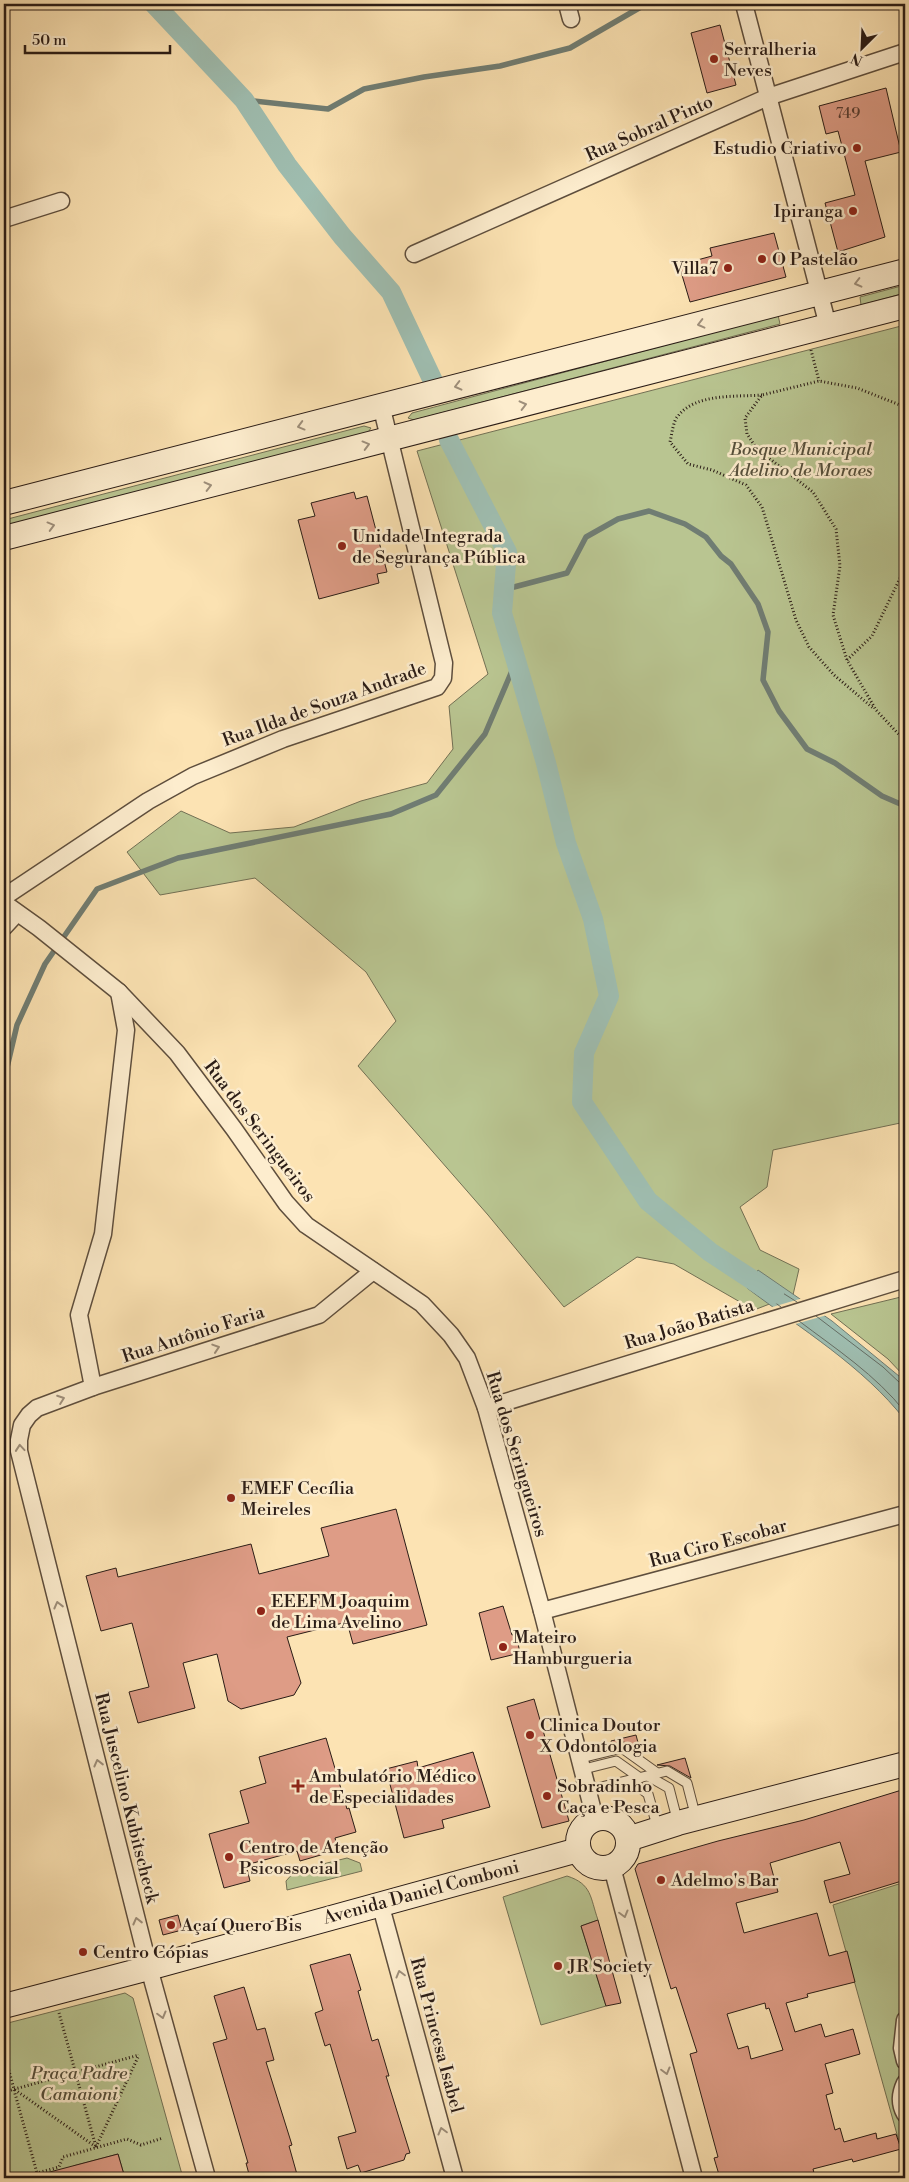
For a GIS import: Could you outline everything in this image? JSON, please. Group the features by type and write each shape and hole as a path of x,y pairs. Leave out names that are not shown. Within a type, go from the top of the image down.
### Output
{"street":[{"path":"744,4 828,326"},
{"name":"Rua Sobral Pinto","path":"414,254 768,97 905,52"},
{"path":"4,219 60,201"},
{"path":"4,503 905,272"},
{"path":"4,538 905,306"},
{"name":"Rua Ilda de Souza Andrade","path":"4,897 148,801 193,776 283,739 437,687 442,678 444,663 381,405"},
{"name":"Rua dos Seringueiros","path":"4,903 77,957 119,992 177,1053 234,1129 286,1204 306,1225 422,1304 451,1335 467,1358 486,1408 542,1611 595,1819"},
{"path":"4,927 17,913"},
{"path":"93,1388 79,1315 103,1234 126,1030 119,992"},
{"name":"Rua Antônio Faria","path":"22,1425 37,1408 318,1315 373,1271"},
{"name":"Rua João Batista","path":"486,1408 905,1279"},
{"name":"Rua Juscelino Kubitscheck","path":"22,1425 19,1451 149,1968 207,2178"},
{"name":"Rua Ciro Escobar","path":"542,1611 905,1514"},
{"path":"628,1839 678,1823 905,1764"},
{"path":"595,1819 612,1820 620,1824 628,1839 625,1856 620,1863 612,1867 595,1868 588,1864 578,1850 578,1835 582,1828 595,1819"},
{"name":"Avenida Daniel Comboni","path":"4,2006 578,1850"},
{"path":"612,1867 694,2178"},
{"name":"Rua Princesa Isabel","path":"380,1903 455,2178"},
{"path":"905,2020 902,2048 905,2061"},
{"path":"905,2083 901,2091 900,2101 905,2114"}],"lane":[{"path":"582,1764 622,1748 648,1776"},
{"path":"582,1764 616,1761 669,1788 678,1823"},
{"path":"589,1790 667,1771 687,1783 678,1823"},
{"path":"630,1780 648,1794 678,1823"}],"path":[{"path":"806,332 819,381"},
{"path":"905,407 857,388 819,381 762,395 694,403 677,417 670,442 688,464 712,470 746,485 762,508 796,620 809,647 834,675 876,710 905,741"},
{"path":"762,395 744,418 747,434 757,449 813,492 836,529 840,566 833,615 847,660 876,710"},
{"path":"847,660 872,636 905,568"},
{"path":"58,2012 96,2147"},
{"path":"4,2053 37,2173"},
{"path":"4,2092 140,2056 96,2147"},
{"path":"14,2089 96,2147"},
{"path":"19,2178 59,2167 63,2157 96,2147 127,2139 141,2145 163,2138"}],"green space":[{"path":"905,285 905,293 861,305 860,297"},
{"path":"778,315 780,324 414,420 408,418 412,413"},
{"name":"Bosque Municipal Adelino de Moraes","path":"905,325 905,1122 773,1150 767,1187 740,1207 760,1250 799,1269 793,1295 754,1310 674,1264 637,1257 564,1307 488,1215 358,1066 396,1021 366,972 255,878 160,895 127,852 181,811 230,833 294,827 361,801 427,783 453,749 449,706 488,674 417,451"},
{"path":"364,426 371,428 366,435 4,529 4,520"},
{"path":"905,1296 905,1377 888,1359 831,1314"},
{"path":"347,1858 360,1863 362,1871 287,1890 286,1881 295,1871"},
{"name":"JR Society","path":"567,1876 586,1887 598,1920 581,1926 606,2006 541,2025 503,1897"},
{"path":"905,1882 905,2163 833,1905"},
{"name":"Praça Padre Camaioni","path":"125,1993 133,1998 183,2178 125,2178 118,2154 73,2166 76,2178 4,2178 4,2024"}],"water":[{"path":"758,1270 832,1321 905,1381 905,1420 870,1382 851,1365 747,1288"}],"pier":[{"path":"803,1298 827,1315 792,1325 769,1308"}],"building":[{"name":"Serralheria Neves","path":"720,25 736,85 707,93 691,33"},
{"path":"886,88 901,152 865,161 885,237 838,252 825,203 855,195 838,131 826,134 819,106"},
{"path":"774,233 786,277 690,302 679,265 712,256 710,248"},
{"name":"Unidade Integrada de Segurança Pública","path":"354,492 356,499 367,496 387,572 377,574 379,583 319,599 298,520 315,516 311,503"},
{"path":"396,1509 427,1625 353,1644 347,1622 287,1637 301,1683 294,1695 241,1709 228,1701 217,1654 183,1663 195,1708 138,1723 129,1692 149,1687 132,1623 101,1631 86,1576 116,1568 118,1577 251,1544 259,1574 329,1556 321,1528"},
{"path":"503,1606 512,1635 516,1634 520,1653 491,1660 479,1613"},
{"path":"534,1699 569,1821 542,1828 507,1707"},
{"path":"636,1735 641,1754 624,1742 612,1744 611,1741"},
{"path":"326,1738 347,1809 349,1808 356,1832 335,1838 338,1850 300,1861 297,1851 246,1865 250,1881 224,1888 209,1834 249,1823 240,1791 266,1783 259,1757"},
{"path":"473,1752 490,1807 442,1820 444,1828 404,1838 386,1769 417,1761 418,1768"},
{"path":"685,1758 691,1778 670,1766 657,1765"},
{"path":"905,1789 905,1880 830,1903 824,1881 850,1874 840,1842 770,1863 778,1892 736,1903 744,1933 817,1913 829,1956 847,1951 855,1982 807,1994 808,1997 786,2003 795,2032 821,2024 825,2037 853,2029 860,2054 825,2064 833,2093 826,2095 835,2130 840,2128 844,2142 876,2133 877,2139 896,2134 901,2149 853,2162 852,2159 813,2169 814,2173 793,2178 720,2178 714,2158 718,2157 690,2054 697,2052 676,1987 671,1989 635,1869 638,1864 718,1841 804,1820","holes":["765,2003 766,2009 769,2008 783,2050 751,2059 748,2046 738,2049 727,2014"]},
{"name":"Açaí Quero Bis","path":"178,1915 182,1930 163,1935 159,1920"},
{"path":"598,1920 621,2003 606,2006 581,1926"},
{"path":"350,1954 361,1990 358,1991 372,2041 378,2039 389,2076 386,2076 410,2153 406,2154 404,2160 361,2173 358,2165 347,2169 338,2137 356,2132 330,2044 325,2046 315,2013 323,2010 310,1965"},
{"path":"244,1987 257,2030 265,2028 274,2060 266,2062 292,2145 289,2146 298,2178 250,2178 246,2163 248,2163 213,2043 227,2039 214,1996"},
{"path":"118,2154 125,2178 46,2178 46,2173"}],"waterway":[{"path":"154,4 244,100 287,165 342,236 391,292 433,381"},
{"path":"244,100 328,109 364,89 424,77 500,66 570,48 646,4"},
{"path":"449,440 507,552 502,613 546,763 566,843 593,919 609,996 584,1053 582,1102 648,1201 710,1252 774,1294"},
{"path":"504,581 514,587 567,573 586,537 618,519 649,511 685,524 706,537 721,556 731,564 758,604 768,632 763,680 779,711 807,749 835,763 882,796 905,806"},
{"path":"4,1080 17,1025 45,964 97,889 178,858 391,814 436,795 485,734 517,659"}],"place":[{"name":"Serralheria Neves","path":"714,59"},
{"name":"Estudio Criativo","path":"857,148"},
{"name":"Ipiranga","path":"853,211"},
{"name":"O Pastelão","path":"762,259"},
{"name":"Villa7","path":"728,268"},
{"name":"Unidade Integrada de Segurança Pública","path":"342,546"},
{"name":"EMEF Cecília Meireles","path":"231,1498"},
{"name":"EEEFM Joaquim de Lima Avelino","path":"261,1611"},
{"name":"Mateiro Hamburgueria","path":"503,1647"},
{"name":"Clinica Doutor X Odontologia","path":"530,1735"},
{"name":"Ambulatório Médico de Especialidades","path":"298,1786"},
{"name":"Sobradinho Caça e Pesca","path":"547,1796"},
{"name":"Centro de Atenção Psicossocial","path":"229,1857"},
{"name":"Adelmo's Bar","path":"661,1880"},
{"name":"Açaí Quero Bis","path":"171,1925"},
{"name":"Centro Cópias","path":"83,1952"},
{"name":"JR Society","path":"558,1966"}]}
